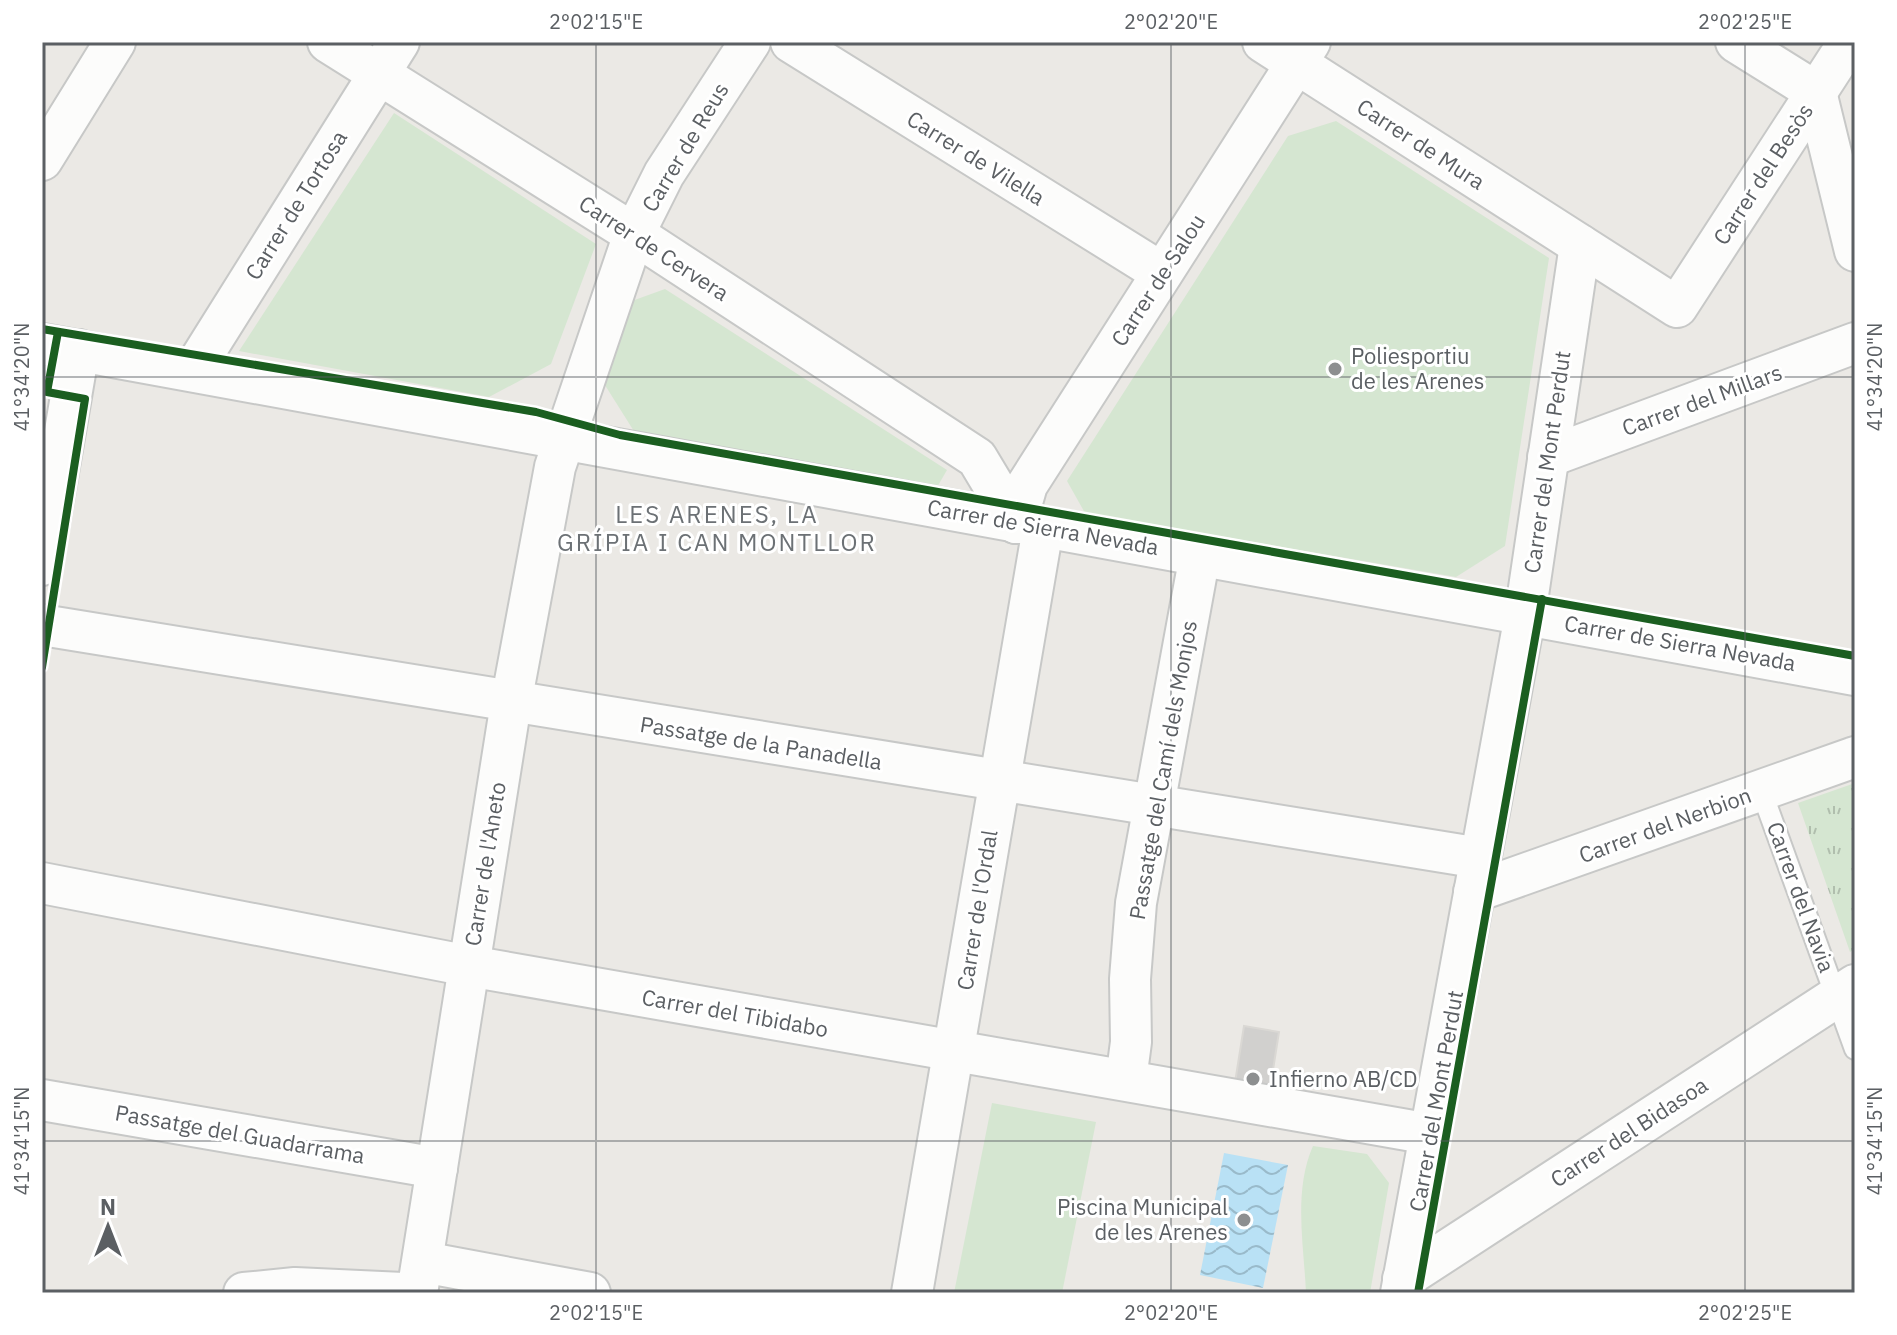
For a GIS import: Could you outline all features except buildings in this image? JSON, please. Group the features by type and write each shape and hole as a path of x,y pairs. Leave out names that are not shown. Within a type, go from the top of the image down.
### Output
{"street":[{"path":"42,160 115,42"},
{"name":"Carrer de Cervera","path":"328,42 389,57 634,234 977,458 1027,485"},
{"name":"Carrer de Reus","path":"567,437 634,234 664,174 750,42"},
{"name":"Carrer de Vilella","path":"791,42 1162,273"},
{"name":"Carrer de Mura","path":"1263,42 1303,53 1580,245 1677,307"},
{"path":"1736,42 1816,92 1855,251"},
{"name":"Carrer del Besòs","path":"1677,307 1849,42"},
{"name":"Carrer de Salou","path":"1030,526 1027,485 1303,53"},
{"name":"Carrer de Tortosa","path":"194,369 389,57"},
{"name":"Carrer del Mont Perdut","path":"1402,1286 1525,615 1580,245"},
{"name":"Carrer del Millars","path":"1548,457 1855,343"},
{"path":"42,565 60,347"},
{"name":"Carrer de Sierra Nevada","path":"60,347 567,437 1030,526 1855,675"},
{"name":"Carrer de l'Aneto","path":"414,1283 437,1168 511,703 555,467 567,437"},
{"name":"Carrer de Cervera","path":"977,458 1030,526"},
{"name":"Carrer de l'Ordal","path":"912,1293 998,781 1030,526"},
{"name":"Passatge del Camí dels Monjos","path":"1126,1080 1131,1042 1130,979 1136,903 1200,555"},
{"name":"Passatge de la Panadella","path":"42,625 1155,806 1477,875"},
{"name":"Carrer del Nerbion","path":"1477,875 1761,790 1855,757"},
{"name":"Carrer del Tibidabo","path":"42,883 469,966 1430,1134"},
{"name":"Carrer del Bidasoa","path":"1402,1286 1846,991"},
{"name":"Passatge del Guadarrama","path":"42,1100 437,1168"},
{"path":"244,1293 414,1283 590,1293"}],"lane":[{"name":"Carrer del Navia","path":"1761,790 1846,991 1855,1049"}],"green space":[{"path":"394,113 596,244 551,364 489,397 239,351"},
{"name":"Poliesportiu de les Arenes","path":"1336,121 1549,258 1505,546 1456,577 1085,513 1067,481 1288,136"},
{"path":"665,289 947,470 936,489 637,436 603,382 629,302"},
{"path":"1855,783 1855,949 1850,952 1798,803"},
{"path":"992,1103 1096,1122 1062,1293 954,1293"},
{"path":"1313,1146 1367,1154 1389,1183 1370,1293 1306,1293 1301,1200"}],"water":[{"name":"Piscina Municipal de les Arenes","path":"1224,1153 1288,1165 1263,1288 1200,1275"}],"cycle path":[{"path":"42,329 536,412 620,435 1855,656"},
{"path":"42,667 85,399 47,392 58,332"},
{"path":"1418,1293 1542,599"}],"place":[{"name":"Poliesportiu de les Arenes","path":"1335,369"},
{"name":"Infierno AB/CD","path":"1253,1079"},
{"name":"Piscina Municipal de les Arenes","path":"1244,1220"}],"district":[{"name":"LES ARENES, LA GRÍPIA I CAN MONTLLOR","path":"717,529"}]}
